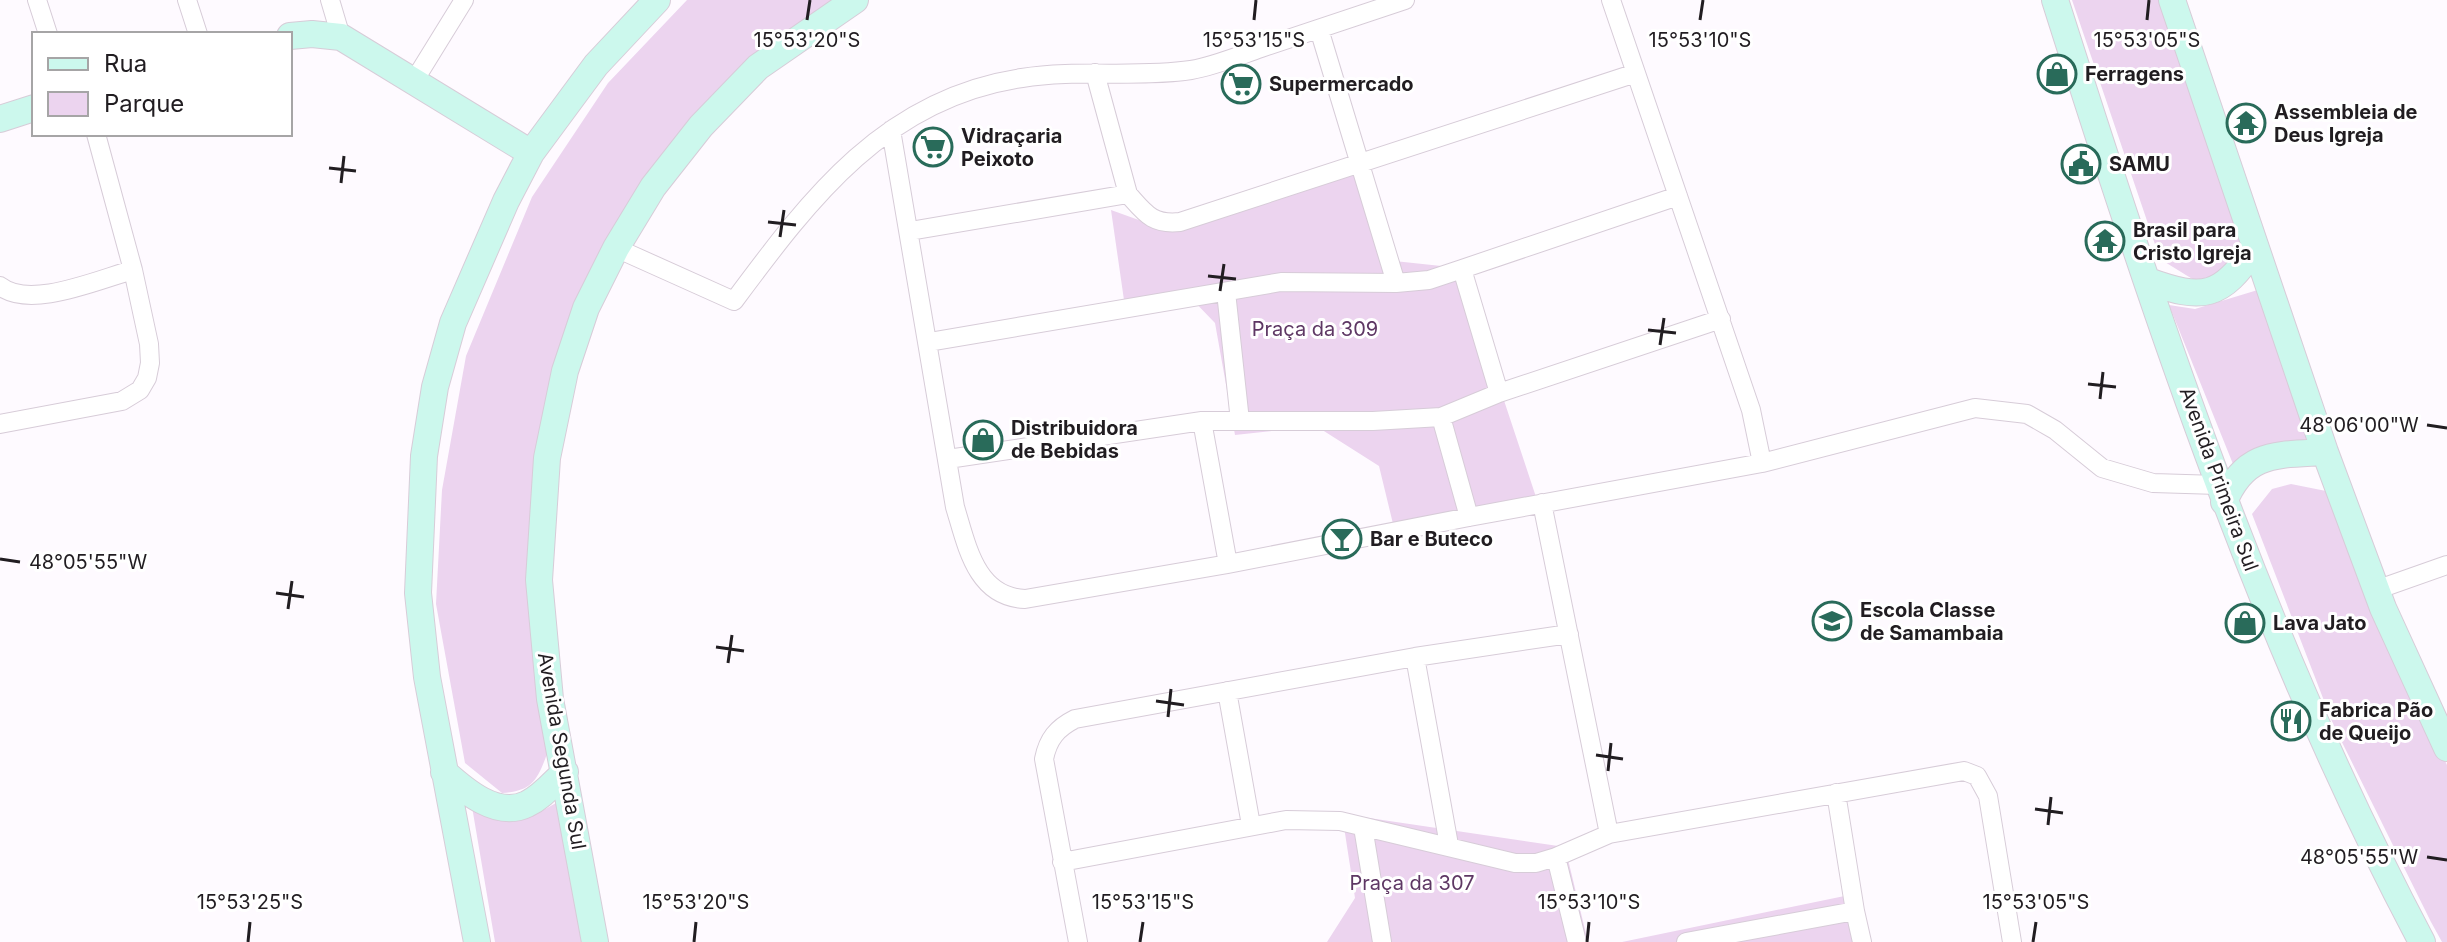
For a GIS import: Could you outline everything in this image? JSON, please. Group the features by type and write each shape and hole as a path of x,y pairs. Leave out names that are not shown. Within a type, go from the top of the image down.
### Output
{"main road":[{"path":"477,942 427,677 418,593 424,456 435,387 453,323 506,201 531,153 596,65 657,0"},
{"name":"Avenida Segunda Sul","path":"595,942 549,691 540,598 547,458 565,371 586,308 616,248 653,187 701,126 758,67 855,0"},
{"name":"Avenida Primeira Sul","path":"2055,0 2131,240 2221,493 2314,724 2422,942"},
{"path":"2172,0 2325,452 2376,590 2447,748"},
{"path":"292,36 341,37 531,153"},
{"path":"0,119 32,109"},
{"path":"2148,281 2177,292 2200,294 2226,284 2254,249"},
{"path":"2221,493 2262,457 2325,452"},
{"path":"444,772 482,801 510,807 524,806 565,772"}],"street":[{"path":"37,0 47,32"},
{"path":"187,0 197,32"},
{"path":"330,0 341,37"},
{"path":"414,81 464,0"},
{"path":"616,248 734,301 786,231 835,176 913,114 963,91 1024,77 1190,70 1405,0"},
{"path":"1611,0 1751,410 1762,463"},
{"path":"1319,29 1396,283"},
{"path":"1095,73 1128,194 1154,220 1166,223 1180,222 1636,73"},
{"path":"891,130 955,507 969,553 982,578 996,592 1012,598 1025,599 1228,564 1762,463 1975,408 2027,414 2055,430 2102,468 2153,483 2221,493"},
{"path":"0,424 122,401 140,390 147,378 150,363 133,270 97,136"},
{"path":"910,231 1128,194"},
{"path":"929,342 1281,282 1396,283 1429,280 1678,196"},
{"path":"1462,269 1499,393"},
{"path":"0,286 7,292 28,296 133,270"},
{"path":"1226,292 1240,421"},
{"path":"948,459 1202,421 1373,421 1441,417 1499,393 1721,319"},
{"path":"1441,417 1469,517"},
{"path":"1202,421 1228,564"},
{"path":"1542,503 1609,834"},
{"path":"2376,590 2447,565"},
{"path":"1078,942 1044,759 1047,746 1062,726 1084,717 1227,691 1415,657 1569,634"},
{"path":"1415,657 1449,845"},
{"path":"1227,691 1251,825"},
{"path":"1062,862 1251,825 1311,820 1340,821 1515,863 1536,863 1609,834 1964,771 1977,776 1988,796 2012,942"},
{"path":"1836,793 1862,942"},
{"path":"1363,827 1382,942"},
{"path":"1556,857 1577,942"},
{"path":"1686,942 1855,911"}],"green space":[{"path":"687,0 838,0 622,215 551,385 547,754 532,783 520,790 502,793 465,763 436,604 442,490 466,356 532,197 608,83"},
{"path":"2072,0 2162,0 2243,237 2221,275 2194,280 2160,259"},
{"name":"Praça da 309","path":"1359,172 1385,260 1460,268 1539,506 1395,532 1379,466 1316,426 1235,435 1215,323 1187,294 1125,307 1111,210 1161,228"},
{"path":"2261,289 2315,448 2237,474 2169,305 2195,309"},
{"path":"2291,484 2331,492 2382,630 2447,765 2447,942 2442,942 2431,922 2333,724 2252,514 2272,489"},
{"path":"470,795 506,814 524,817 561,800 588,942 495,942"},
{"name":"Praça da 307","path":"1342,814 1565,847 1588,942 1327,942 1355,898"},
{"path":"1859,893 1868,942 1622,942"}],"place":[{"name":"Ferragens","path":"2057,74"},
{"name":"Supermercado","path":"1241,84"},
{"name":"Assembleia de Deus Igreja","path":"2246,123"},
{"name":"Vidraçaria Peixoto","path":"933,147"},
{"name":"SAMU","path":"2081,164"},
{"name":"Brasil para Cristo Igreja","path":"2105,241"},
{"name":"Distribuidora de Bebidas","path":"983,440"},
{"name":"Bar e Buteco","path":"1342,539"},
{"name":"Escola Classe de Samambaia","path":"1832,621"},
{"name":"Lava Jato","path":"2245,623"},
{"name":"Fabrica Pão de Queijo","path":"2291,721"}]}
